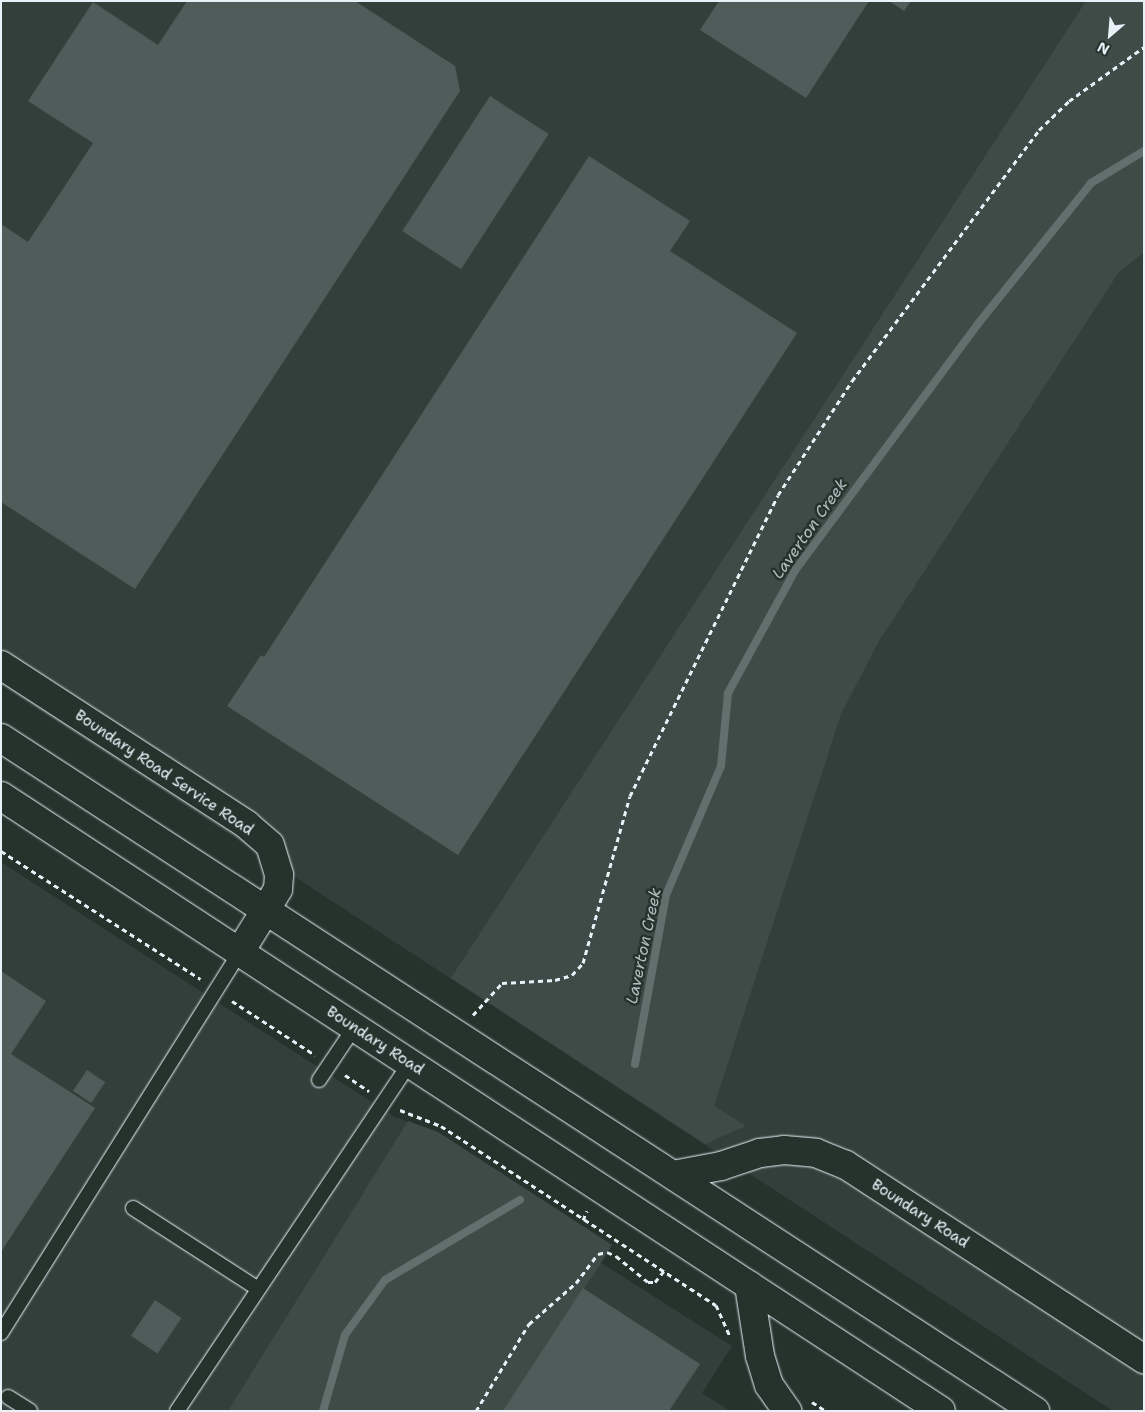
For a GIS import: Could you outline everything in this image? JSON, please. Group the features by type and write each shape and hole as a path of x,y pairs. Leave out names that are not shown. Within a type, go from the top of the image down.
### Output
{"main road":[{"name":"Boundary Road Service Road","path":"1,665 247,826 270,845 279,875 278,889 239,953"},
{"path":"1,738 267,908 1036,1411"},
{"name":"Boundary Road","path":"1,796 600,1190 941,1411"},
{"name":"Boundary Road","path":"673,1175 722,1166 760,1153 808,1152 831,1159 846,1165 1144,1359"},
{"path":"749,1286 760,1356 769,1385 787,1411"}],"lane":[{"path":"1,1333 239,953"},
{"path":"319,1080 354,1028"},
{"path":"177,1411 409,1064"},
{"path":"133,1208 258,1289"},
{"path":"8,1397 30,1411"}],"path":[{"path":"479,1022 471,1017 502,983 555,980 572,974 583,963 634,788 778,495 808,446 1039,130 1069,101 1144,47"},
{"path":"1,851 384,1100 413,1117 441,1126 582,1220 664,1271 655,1282 648,1282 616,1256 606,1252 598,1254 576,1284 529,1324 476,1411"},
{"path":"582,1220 600,1190"}],"shaded area":[{"path":"1,1 1144,1 1144,1411 1113,1411 1,685"},
{"path":"1086,1 1144,1 1144,252 1119,272 879,641 841,714 714,1106 746,1126 705,1144 451,978"},
{"path":"1,862 395,1117 438,1132 612,1245 601,1263 732,1346 702,1393 730,1411 1,1411"},
{"path":"408,1121 438,1132 612,1245 601,1263 504,1411 228,1411"}],"building":[{"path":"187,1 355,1 455,66 460,91 135,589 1,502 1,224 28,242 93,143 28,101 93,2 158,45"},
{"path":"719,1 869,1 806,98 700,30"},
{"path":"889,1 911,1 904,11"},
{"path":"490,96 549,134 461,269 402,231"},
{"path":"589,156 690,221 670,251 797,333 458,855 227,706 261,655 264,657"},
{"path":"1,971 46,1001 11,1054 95,1108 1,1252"},
{"path":"87,1070 105,1082 91,1103 73,1091"},
{"path":"583,1288 700,1364 669,1411 503,1411"},
{"path":"155,1300 182,1318 157,1354 131,1336"}],"waterway":[{"name":"Laverton Creek","path":"635,1064 666,895 721,766 728,693 796,569 977,325 1091,183 1144,151"},
{"name":"Laverton Creek","path":"323,1411 345,1335 385,1280 520,1200"}]}
